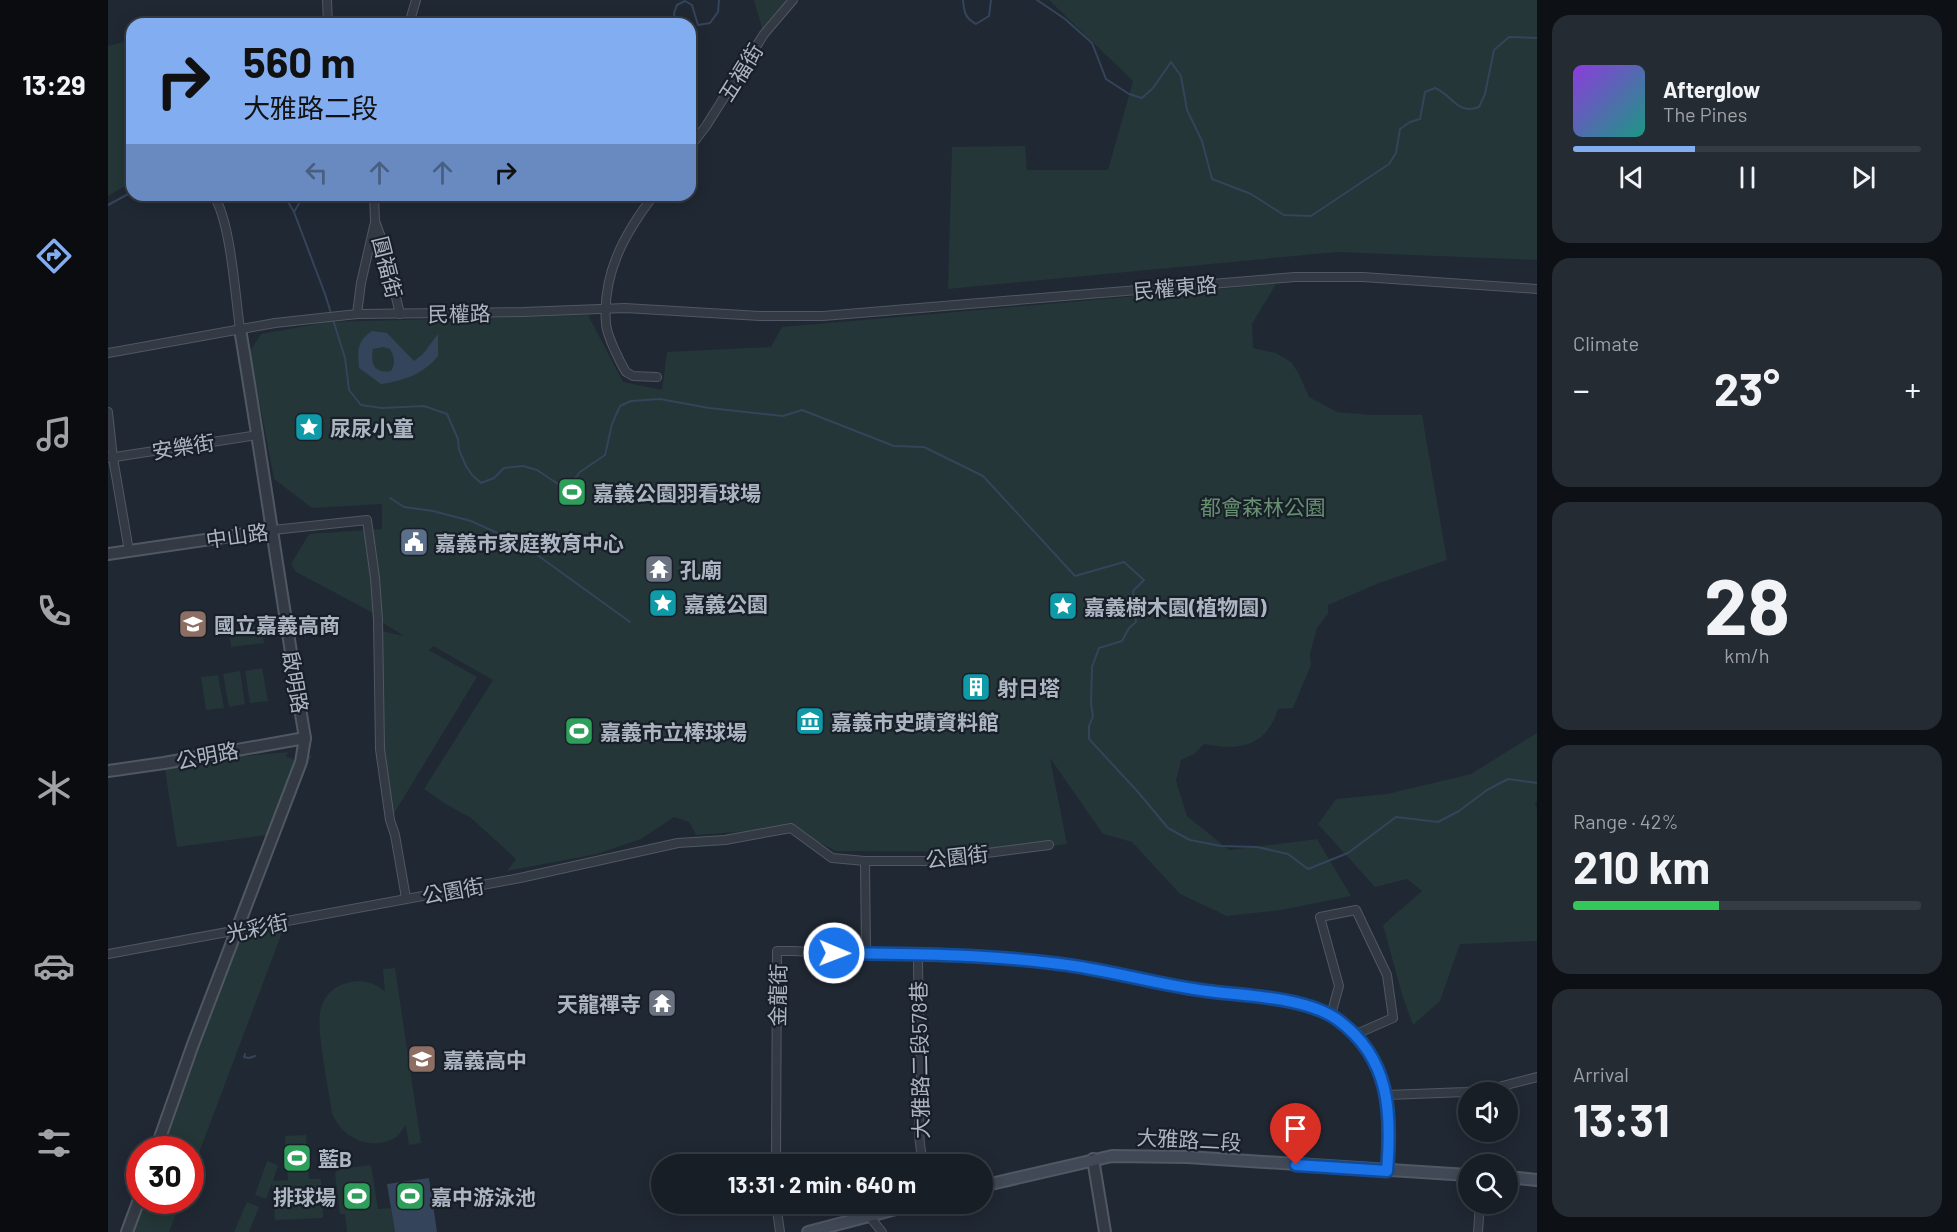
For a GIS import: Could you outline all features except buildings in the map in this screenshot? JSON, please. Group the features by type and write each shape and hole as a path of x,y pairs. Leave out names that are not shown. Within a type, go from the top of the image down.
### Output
{"main road":[{"name":"大雅路二段","path":"993,1183 1112,1156 1187,1157 1458,1175"},
{"path":"1518,1178 1537,1180"},
{"path":"808,1232 880,1214"}],"street":[{"path":"327,0 328,18"},
{"path":"411,18 416,0"},
{"name":"五福街","path":"696,139 764,34 793,0"},
{"name":"啟明路","path":"161,1136 192,1047 301,762 305,738 226,232 221,207 217,201"},
{"name":"圓福街","path":"357,314 361,283 375,221 374,201"},
{"path":"650,201 621,244 608,290 606,327 626,372 633,376 657,377"},
{"name":"圓福街","path":"375,221 383,243 400,314"},
{"name":"民權東路","path":"814,316 1295,277 1363,277 1537,289"},
{"name":"民權路","path":"108,353 240,329 357,314 625,308 760,316 814,316"},
{"path":"108,412 110,458 129,551"},
{"name":"安樂街","path":"110,458 258,435"},
{"name":"中山路","path":"108,554 273,530 367,520"},
{"name":"公園街","path":"367,520 376,599 380,748 390,820 395,835 406,898 520,878 678,843 725,840 791,828 832,858 865,861 926,861 1049,845"},
{"name":"公明路","path":"108,771 305,738"},
{"path":"865,861 866,953"},
{"name":"光彩街","path":"108,954 406,898"},
{"path":"1331,1015 1339,986 1320,917 1356,910 1387,975 1393,1018 1354,1035"},
{"name":"金龍街","path":"776,1154 777,951 866,953 994,957 1058,964 1205,991 1248,995 1300,1004 1331,1015 1363,1043 1379,1068 1387,1095 1387,1171"},
{"name":"大雅路二段578巷","path":"918,955 921,1154"},
{"path":"1387,1095 1466,1092 1537,1077"},
{"path":"1093,1159 1105,1232"},
{"path":"126,1232 133,1214"},
{"path":"778,1214 780,1232"},
{"path":"1478,1232 1479,1214"},
{"path":"870,1217 882,1232"}],"green space":[{"path":"754,0 793,0 764,34"},
{"path":"1049,0 1537,0 1537,260 1337,252 948,289 952,147 1025,146 1027,170 1108,170 1133,81"},
{"path":"126,42 126,186 108,196 108,46"},
{"name":"都會森林公園","path":"1276,284 1252,324 1253,348 1276,353 1291,362 1309,397 1337,412 1422,415 1447,560 1379,583 1328,605 1328,614 1317,628 1310,654 1311,665 1293,708 1278,709 1273,722 1266,731 1259,739 1250,743 1229,747 1204,744 1194,754 1181,760 1176,781 1187,816 1229,850 1317,839 1351,896 1281,910 1227,916 1180,894 1132,842 1103,834 1050,758 1067,844 1007,852 836,851 791,828 696,835 689,822 674,817 641,839 597,854 507,871 516,859 471,818 424,789 493,680 433,646 429,650 477,677 390,820 380,739 378,630 404,636 378,620 377,615 296,572 291,564 309,534 382,529 382,504 312,508 274,479 250,351 261,334 328,322 588,315 623,382 662,390 667,352 771,347 782,327"},
{"path":"261,625 264,643 231,647 229,630"},
{"path":"262,668 268,701 250,703 245,671"},
{"path":"240,671 245,704 229,707 223,674"},
{"path":"218,675 224,708 206,710 201,677"},
{"path":"1537,733 1537,801 1535,802 1537,810 1537,941 1460,944 1440,1001 1413,1025 1383,925 1422,891 1407,879 1375,887 1318,824 1336,799 1387,794 1471,774"},
{"path":"289,752 285,756 300,762 302,755 312,755 274,834 177,847 164,763"},
{"path":"283,930 204,1140 204,1136 164,1136 237,937"},
{"path":"395,968 421,1143 409,1145 406,1125 395,1138 375,1143 357,1140 336,1122 332,1113 320,1029 321,1008 334,989 342,984 363,981 385,992 383,969"},
{"path":"306,1135 309,1179 321,1179 323,1218 275,1220 272,1183 266,1199 255,1195 267,1161 278,1165 273,1181 288,1180 285,1136"},
{"name":"排球場","path":"371,1165 378,1209 391,1208 395,1232 347,1232 345,1214 340,1214 335,1173 339,1169"},
{"path":"247,1202 259,1207 249,1232 234,1232"},
{"path":"136,1214 176,1214 169,1232 129,1232"}],"water":[{"path":"372,331 387,333 414,361 423,354 438,334 438,356 426,368 412,376 381,384 359,368 359,347 363,339","holes":["383,347 390,349 394,360 391,371 377,369 372,359 373,349"]},
{"name":"嘉中游泳池","path":"429,1178 437,1232 395,1232 387,1184"}],"waterway":[{"path":"696,18 698,25 710,23 718,12 719,0"},
{"path":"963,0 966,14 976,24 989,16 991,0"},
{"path":"1037,0 1065,19 1092,43 1106,79 1129,94 1142,98 1153,88 1171,62 1181,76 1187,110 1202,141 1212,179 1251,194 1284,215 1311,216 1389,164 1396,153 1400,129 1420,119 1425,92 1435,88 1460,107 1465,109 1479,107 1485,94 1494,50 1509,37 1537,38"},
{"path":"674,18 677,5 685,1 692,5 696,18"},
{"path":"108,205 126,195"},
{"path":"288,201 294,212 325,294 345,358 349,390 361,405 382,408 424,406 447,414 466,466 481,483 494,478 504,468 523,466 537,470 558,484 573,481 580,472 605,455 612,424 620,406 631,401 660,399 709,408 783,416 802,410 894,446 924,447 983,476 1075,576 1124,562 1144,580 1133,591 1136,622 1129,628 1122,641 1099,648 1092,667 1093,716 1089,726 1089,739 1168,828 1190,840 1221,846 1257,847 1288,854 1308,869 1348,853 1396,817 1438,822 1508,779 1537,783"},
{"path":"294,212 300,201"},
{"path":"390,498 404,507 433,511 471,521 522,544 630,622"},
{"path":"245,1054 244,1057 255,1056"}],"place":[{"name":"尿尿小童","path":"309,427"},
{"name":"嘉義公園羽看球場","path":"572,492"},
{"name":"嘉義市家庭教育中心","path":"414,542"},
{"name":"孔廟","path":"659,569"},
{"name":"嘉義公園","path":"663,603"},
{"name":"嘉義樹木園(植物園)","path":"1063,606"},
{"name":"國立嘉義高商","path":"193,624"},
{"name":"射日塔","path":"976,687"},
{"name":"嘉義市史蹟資料館","path":"810,721"},
{"name":"嘉義市立棒球場","path":"579,731"},
{"name":"天龍禪寺","path":"662,1003"},
{"name":"嘉義高中","path":"422,1059"},
{"name":"藍B","path":"297,1158"},
{"name":"排球場","path":"357,1196"},
{"name":"嘉中游泳池","path":"410,1196"}],"route":[{"path":"834,953 975,956 1058,964 1205,991 1248,995 1300,1004 1331,1015 1341,1021 1363,1043 1379,1068 1387,1095 1389,1155 1387,1171 1296,1165"}]}
